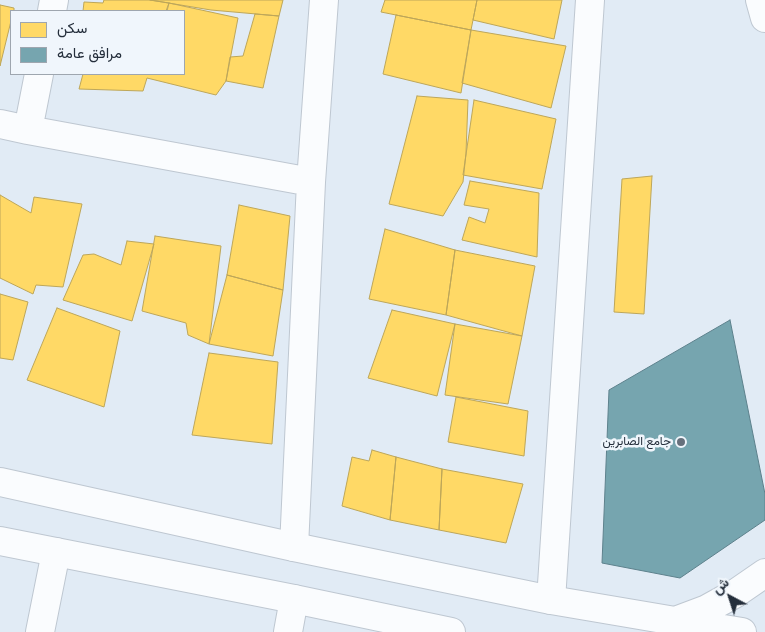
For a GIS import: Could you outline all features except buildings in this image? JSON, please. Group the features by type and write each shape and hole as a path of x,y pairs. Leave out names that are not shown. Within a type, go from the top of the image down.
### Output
{"main road":[{"path":"294,547 311,182 324,0"},
{"path":"551,600 590,0"},
{"path":"760,0 765,18"},
{"path":"28,130 39,75"},
{"path":"0,124 311,182"},
{"path":"0,482 294,547 551,600 742,632"},
{"path":"0,542 451,632"},
{"path":"40,632 56,552"},
{"path":"674,621 736,593 765,573"},
{"path":"288,632 294,600"}],"place":[{"name":"جامع الصابرين","path":"681,442"}]}
